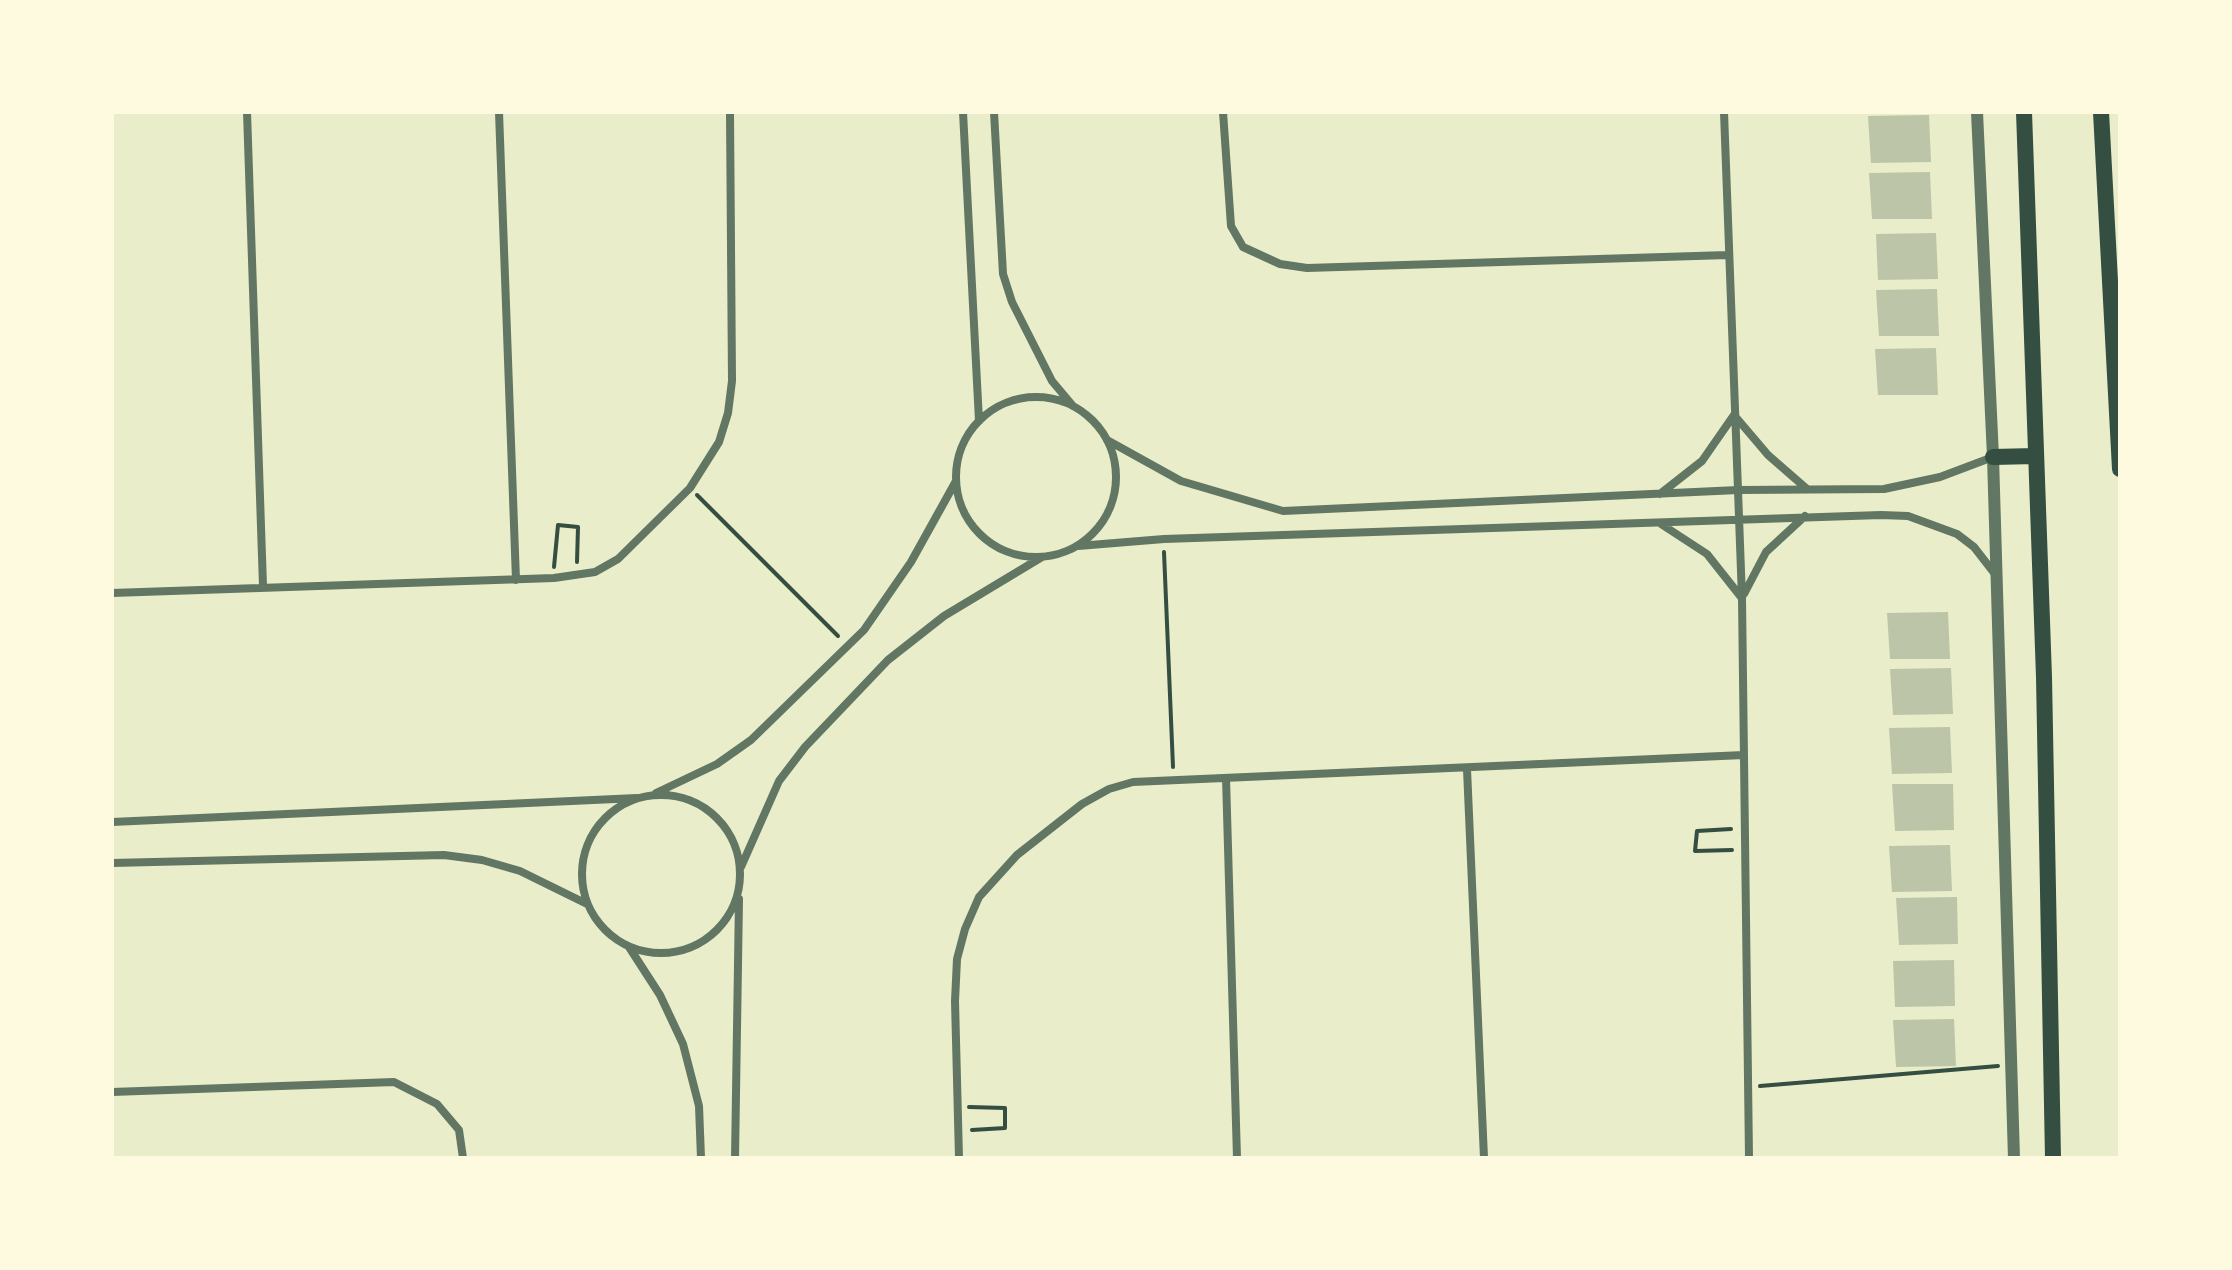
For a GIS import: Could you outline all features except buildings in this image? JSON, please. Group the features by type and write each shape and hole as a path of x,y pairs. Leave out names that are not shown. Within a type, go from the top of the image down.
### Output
{"main road":[{"path":"2024,112 2044,677 2053,1158"},
{"path":"2101,112 2118,365 2120,469"},
{"path":"1993,457 2035,456"}],"street":[{"path":"247,112 263,586"},
{"path":"499,112 516,580"},
{"path":"112,593 554,578 595,572 618,559 690,488 719,442 732,381 730,112"},
{"path":"962,112 979,421"},
{"path":"994,112 1003,274 1012,302 1052,381 1074,407"},
{"path":"1223,112 1231,226 1243,247 1280,264 1307,268 1728,255"},
{"path":"1724,112 1742,598 1749,1158"},
{"path":"1977,112 1993,457 2014,1158"},
{"path":"1042,557 1016,555 993,544 973,527 961,505 956,480 959,458 967,437 979,421 996,409 1024,399 1055,400 1074,407 1087,416 1107,440 1181,481 1283,511 1738,490 1884,489 1912,484 1993,457"},
{"path":"1734,415 1768,455 1807,490"},
{"path":"1657,495 1702,461 1734,415"},
{"path":"1078,546 1094,533 1114,499 1117,478 1107,440"},
{"path":"112,822 637,798 654,794 693,777 751,740 848,646 896,585 956,480"},
{"path":"735,1158 741,868 779,781 805,747 888,660 944,616 1042,557 1078,546 1164,539 1660,524 1805,516 1908,516 1937,525 1974,547 1996,575"},
{"path":"1742,598 1766,552 1805,516"},
{"path":"1660,524 1707,554 1742,598"},
{"path":"959,1158 957,959 979,897 1017,855 1082,804 1109,789 1133,782 1744,755"},
{"path":"1467,769 1484,1158"},
{"path":"1226,778 1237,1158"},
{"path":"654,794 695,801 713,813 736,847 741,868"},
{"path":"637,798 606,816 585,848 582,876 587,904 597,922 629,947 660,995 683,1044 699,1106 701,1158"},
{"path":"112,863 444,855 482,860 520,871 587,904"},
{"path":"629,947 670,953 690,948 723,923 739,887"},
{"path":"112,1092 394,1082 437,1104 459,1130 463,1158"}],"path":[{"path":"690,488 848,646"},
{"path":"554,578 558,525 578,527 577,576"},
{"path":"1164,539 1173,781"},
{"path":"1745,829 1697,831 1695,851 1746,848"},
{"path":"1750,1087 2011,1065"},
{"path":"957,1108 1004,1106 1006,1127 958,1131"}]}
